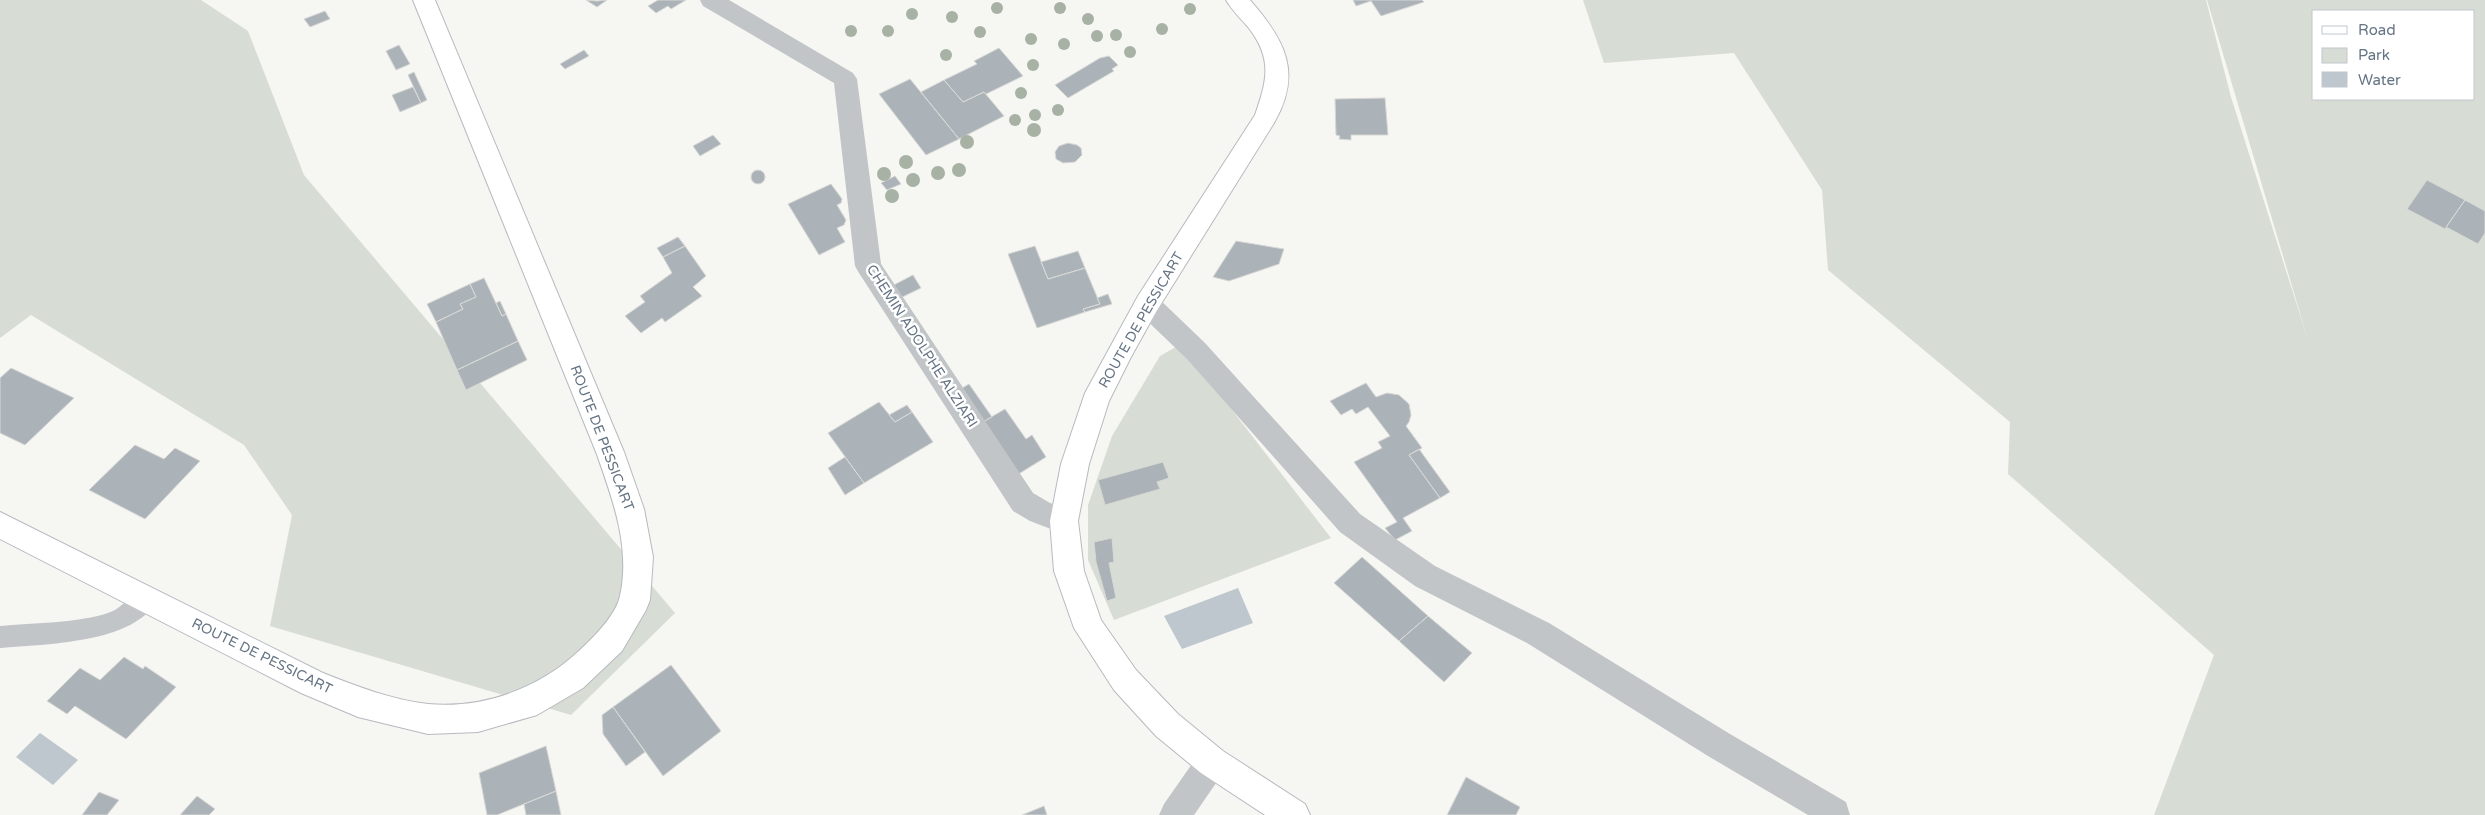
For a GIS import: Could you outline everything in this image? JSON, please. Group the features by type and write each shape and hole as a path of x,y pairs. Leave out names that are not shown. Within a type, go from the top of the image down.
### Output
{"street":[{"name":"ROUTE DE PESSICART","path":"0,525 312,683 369,706 428,719 478,717 526,704 572,678 611,641 635,600 638,557 630,509 610,452 424,0"},
{"name":"CHEMIN ADOLPHE ALZIARI","path":"711,0 845,79 868,266 1024,502 1040,512 1064,521"},
{"name":"ROUTE DE PESSICART","path":"1237,0 1258,24 1271,46 1278,68 1266,118 1121,349 1095,401 1075,464 1064,521 1069,571 1089,628 1125,680 1167,725 1212,762 1294,815"},
{"path":"1148,304 1196,351 1350,523 1425,576 1538,633 1719,745 1835,813"},
{"path":"1175,815 1212,762"}],"lane":[{"path":"0,637 92,628 122,618 146,598"}],"green space":[{"path":"0,0 201,0 248,31 304,175 675,613 571,715 270,626 292,515 244,445 31,315 0,338"},
{"path":"1583,0 2206,0 2231,97 2308,340 2207,0 2485,0 2485,815 2154,815 2214,655 2008,474 2010,422 1828,270 1822,190 1734,53 1604,63"},
{"path":"1181,344 1331,538 1114,620 1088,560 1088,505 1112,436 1160,356"}],"water":[{"path":"1238,588 1253,623 1182,649 1164,616"},
{"path":"40,733 78,760 53,785 16,757"}],"building":[{"path":"586,0 597,1 607,0 597,7"},
{"path":"658,0 686,0 671,9 668,6 656,13 648,6"},
{"path":"1353,0 1422,0 1424,2 1381,16 1371,1 1356,6"},
{"path":"325,11 330,19 310,27 304,19"},
{"path":"399,45 410,64 396,70 386,51"},
{"path":"999,48 1023,76 986,94 984,92 963,102 944,80 977,64 974,61"},
{"path":"584,50 589,56 565,69 560,64"},
{"path":"1109,56 1118,65 1112,69 1114,71 1068,98 1055,85 1100,58"},
{"path":"414,72 427,100 421,103 408,75"},
{"path":"910,79 959,139 926,155 879,94"},
{"path":"944,80 963,102 984,92 1004,116 959,139 921,92"},
{"path":"413,87 421,103 400,112 392,95"},
{"path":"1385,98 1388,135 1351,135 1351,140 1339,139 1340,136 1336,135 1335,99"},
{"path":"713,135 721,144 700,156 693,146"},
{"path":"1068,143 1081,148 1082,155 1075,162 1063,163 1056,159 1055,152 1059,146"},
{"path":"758,170 763,172 765,177 763,182 758,184 753,182 751,177 753,172"},
{"path":"895,176 901,184 887,190 881,183"},
{"path":"2427,180 2465,200 2445,229 2407,209"},
{"path":"831,184 842,199 841,203 837,205 846,220 844,225 837,228 845,242 819,255 788,204"},
{"path":"2465,200 2485,211 2485,233 2478,244 2446,227"},
{"path":"678,237 685,246 663,257 657,248"},
{"path":"1236,241 1284,249 1279,264 1229,281 1213,277"},
{"path":"685,246 706,276 693,287 702,296 665,322 662,318 641,333 625,316 645,302 640,296 672,273 663,257"},
{"path":"1035,246 1048,279 1085,268 1100,304 1083,309 1085,312 1037,328 1008,254"},
{"path":"1078,251 1085,268 1048,279 1041,262"},
{"path":"913,275 921,288 896,300 888,288"},
{"path":"484,278 502,316 506,314 518,341 457,370 436,322 463,309 460,304 476,297 470,284"},
{"path":"470,284 476,297 460,304 463,309 436,322 427,304"},
{"path":"1108,294 1112,304 1085,312 1083,309 1100,304 1097,298"},
{"path":"500,301 506,314 502,316 496,303"},
{"path":"518,341 527,360 466,390 457,370"},
{"path":"11,368 74,398 25,445 0,433 0,378"},
{"path":"1366,383 1376,397 1387,393 1399,395 1409,404 1411,415 1406,426 1422,448 1409,455 1440,498 1403,518 1412,531 1395,540 1385,528 1397,522 1354,462 1382,448 1378,442 1390,436 1368,407 1356,414 1352,409 1341,415 1330,401"},
{"path":"969,384 992,417 981,423 959,390"},
{"path":"879,402 895,422 912,412 933,442 864,483 828,433"},
{"path":"907,405 912,412 895,422 889,415"},
{"path":"1005,409 1026,439 1032,435 1046,457 1017,475 981,423"},
{"path":"135,445 164,459 175,448 200,461 145,519 89,490"},
{"path":"1419,449 1450,492 1440,498 1409,455"},
{"path":"845,457 864,483 845,495 828,468"},
{"path":"1163,462 1169,478 1157,482 1160,489 1105,505 1098,480"},
{"path":"1112,538 1114,562 1109,563 1116,598 1107,601 1096,562 1094,542"},
{"path":"1362,557 1428,616 1399,641 1334,583"},
{"path":"1428,616 1472,653 1444,682 1399,641"},
{"path":"124,657 143,669 145,666 176,687 126,739 75,706 67,714 47,701 80,668 100,680"},
{"path":"671,665 721,731 663,776 613,707"},
{"path":"613,707 645,752 626,766 603,734 602,715"},
{"path":"546,746 556,791 497,815 487,815 479,773"},
{"path":"1466,777 1520,807 1516,815 1447,815"},
{"path":"556,791 561,815 526,815 524,804"},
{"path":"99,792 119,800 107,815 82,815"},
{"path":"197,796 215,809 209,815 180,815"},
{"path":"1044,806 1047,815 1022,815"}]}
